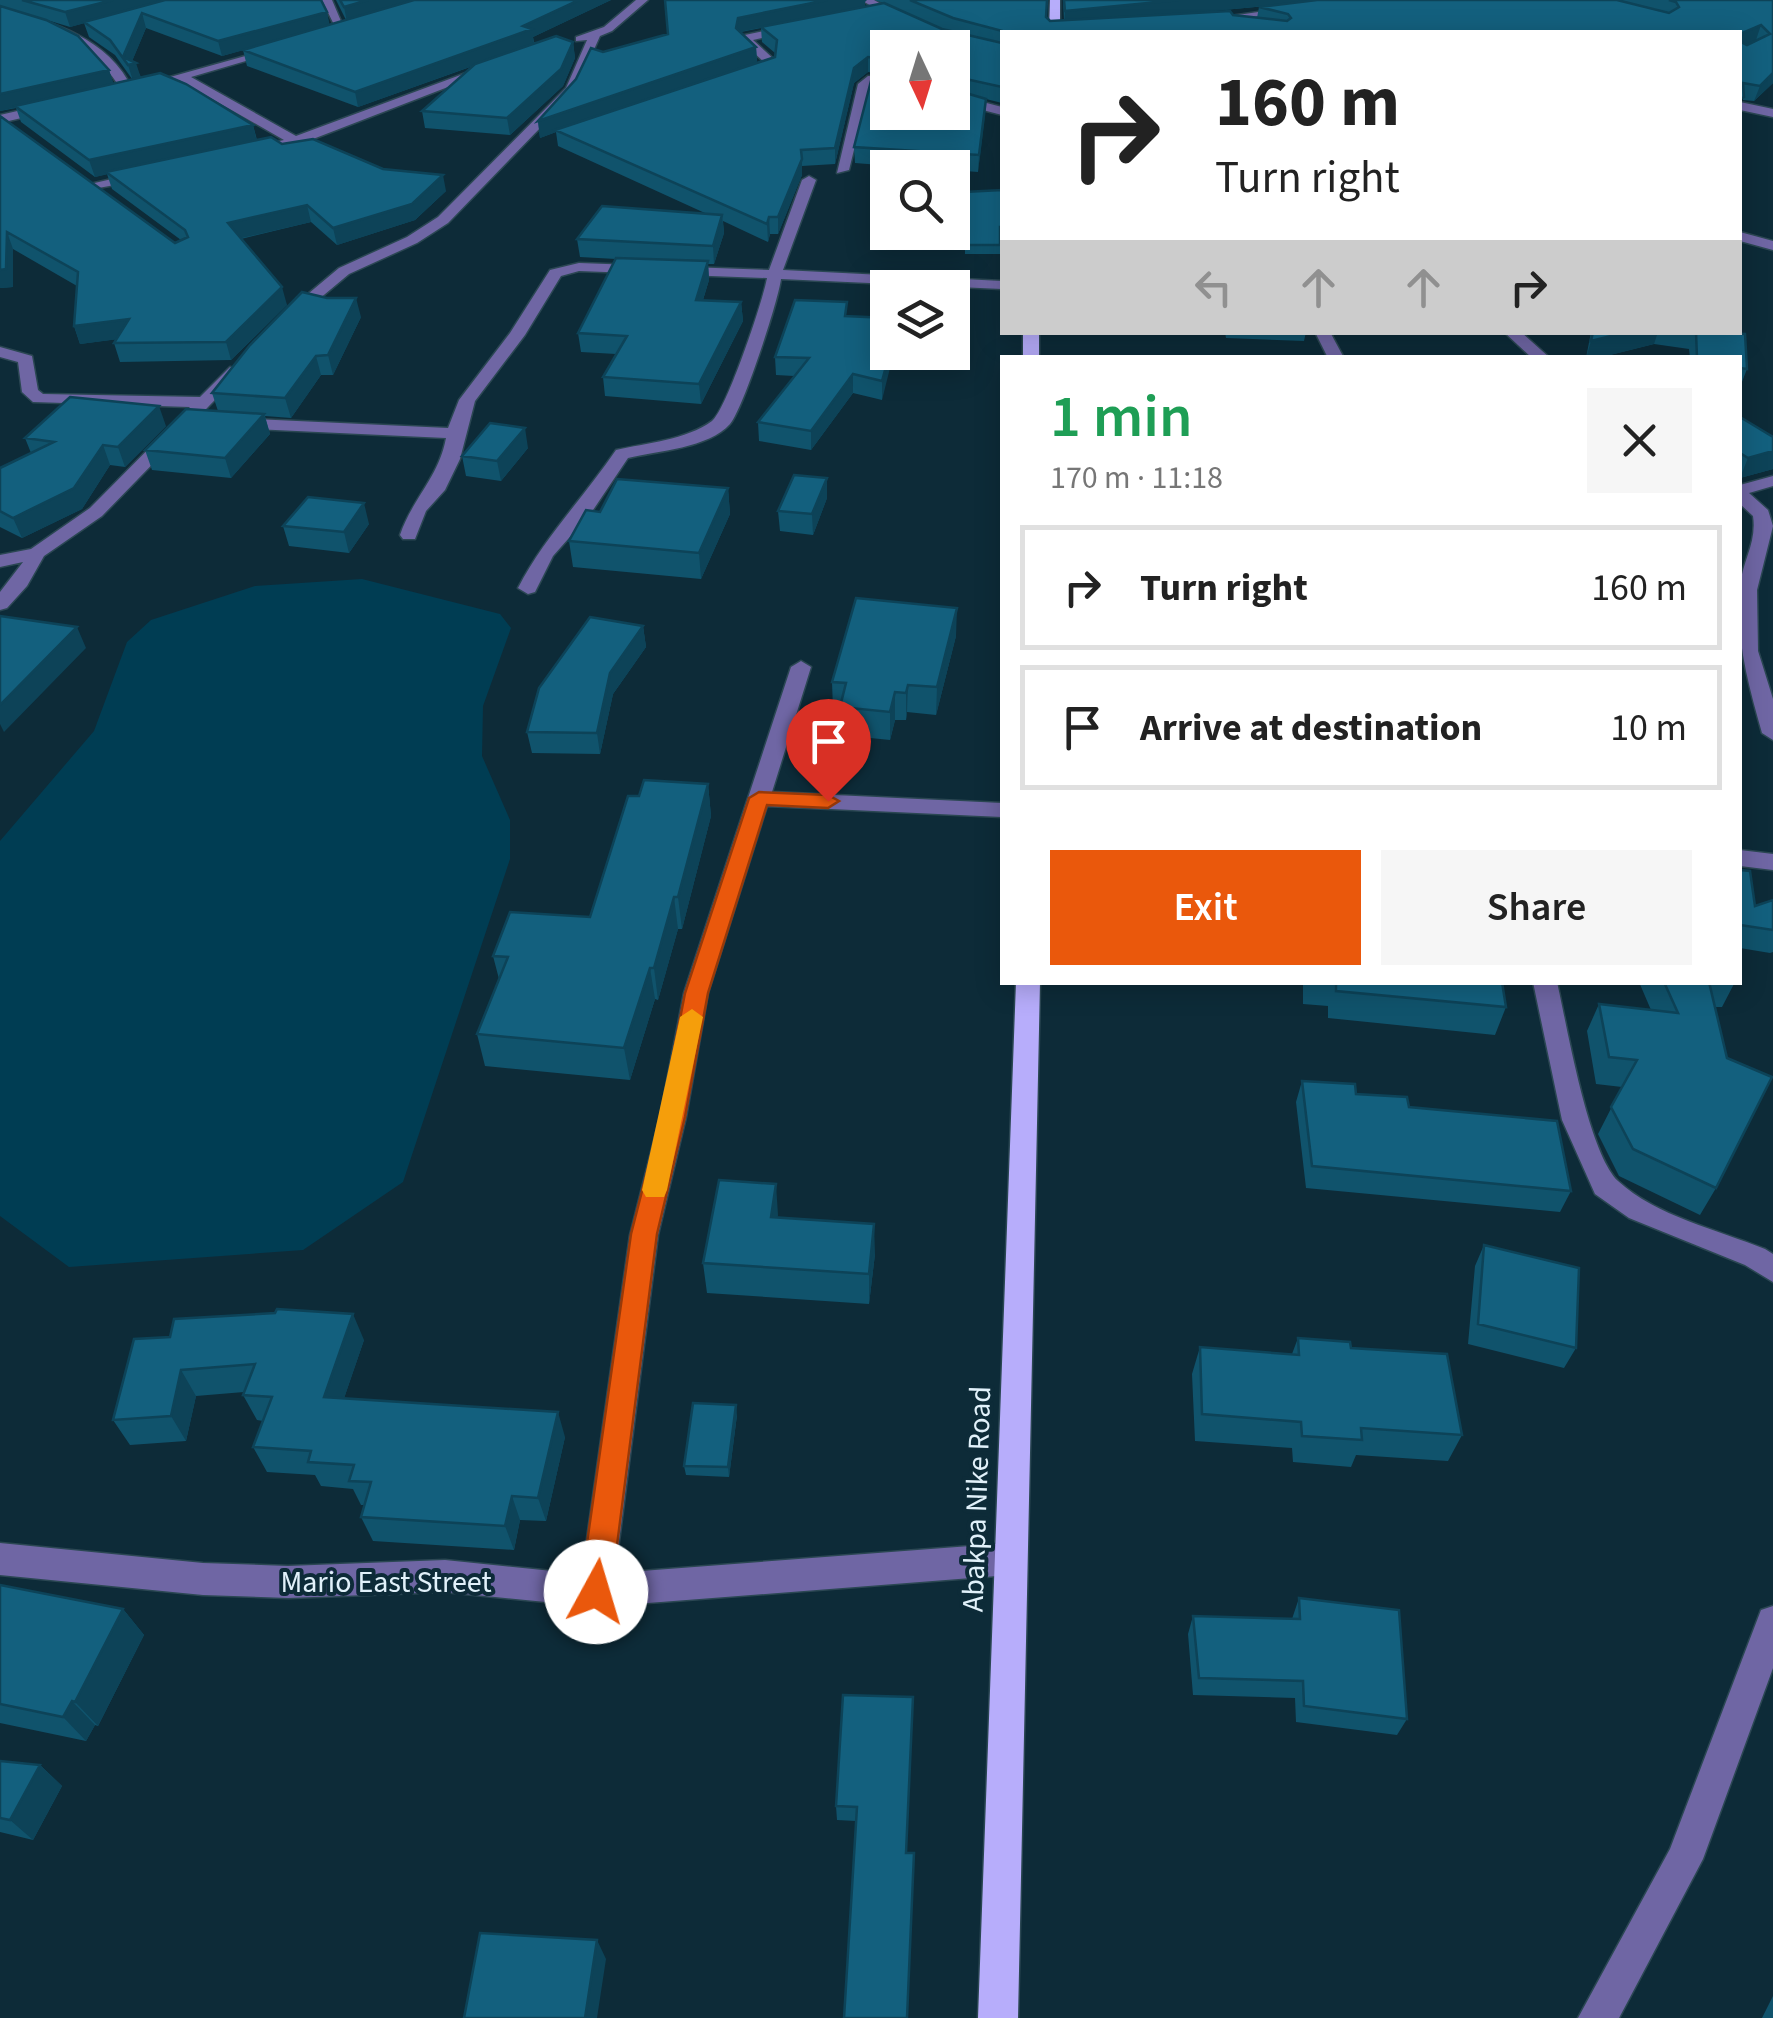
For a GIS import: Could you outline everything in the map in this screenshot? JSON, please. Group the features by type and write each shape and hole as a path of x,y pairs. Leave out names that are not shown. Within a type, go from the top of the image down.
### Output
{"main road":[{"path":"1055,0 1055,30"},
{"name":"Abakpa Nike Road","path":"998,2018 1028,985"}],"street":[{"path":"327,0 342,31"},
{"path":"570,41 595,36 642,0"},
{"path":"866,0 911,24"},
{"path":"1192,22 1310,7"},
{"path":"864,14 882,11"},
{"path":"0,12 38,20 69,35 123,75 127,90"},
{"path":"1210,20 1263,29"},
{"path":"733,78 772,63 744,38 808,25"},
{"path":"324,36 360,26"},
{"path":"69,35 88,30"},
{"path":"283,322 344,272 412,240 443,220 571,89 595,36"},
{"path":"109,94 289,46"},
{"path":"245,153 295,140 508,62"},
{"path":"182,77 295,140"},
{"path":"842,170 864,84 870,80"},
{"path":"2,119 73,102"},
{"path":"970,102 1000,110"},
{"path":"1742,106 1773,113"},
{"path":"2,119 18,130"},
{"path":"510,155 529,149"},
{"path":"93,186 160,172"},
{"path":"78,174 109,197"},
{"path":"528,588 545,554 584,510 622,454 698,436 722,422 770,302 775,272 809,180"},
{"path":"1742,237 1773,246"},
{"path":"409,535 418,509 436,490 451,459 455,433 468,400 517,335 555,273 579,267 775,272 1000,285"},
{"path":"1515,335 1539,355"},
{"path":"0,352 26,359 30,392 39,398 202,402"},
{"path":"0,604 37,554 96,512 243,362"},
{"path":"188,420 455,433"},
{"path":"1742,492 1773,480"},
{"path":"1742,495 1762,514 1766,532 1747,590 1748,651 1773,734"},
{"path":"0,561 37,554"},
{"path":"596,1592 644,1234 673,1117 696,993 801,667"},
{"path":"759,798 1000,810"},
{"path":"1742,858 1773,862"},
{"path":"1546,985 1575,1120 1605,1186 1639,1210 1755,1258 1773,1270"},
{"name":"Mario East Street","path":"0,1559 203,1578 288,1582 446,1576 596,1592 1010,1558"},
{"path":"1598,2018 1684,1859 1773,1622"}],"shaded area":[{"path":"362,579 500,614 511,628 483,706 482,756 510,820 510,859 403,1182 303,1250 69,1267 0,1216 0,841 94,731 127,642 151,620 255,586"}],"building":[{"path":"22,0 113,0 65,12"},
{"path":"165,0 321,0 327,12 218,41 142,13 123,57 136,63 128,65 110,40 84,22"},
{"path":"340,0 368,0 344,7"},
{"path":"414,0 579,0 523,26 532,29 355,92 243,50"},
{"path":"665,0 827,0 738,18 736,28 756,47 538,121 576,79 591,48 603,52 668,34"},
{"path":"910,0 1047,0 1046,17 1050,21 1230,11 1233,15 1287,21 1291,18 1288,14 1259,7 1317,0 1617,0 1669,13 1679,7 1669,0 1773,0 1773,73 1760,86 1743,83 1742,98 1742,42 1747,45 1770,34 1761,25 1742,33 1000,30 953,18"},
{"path":"1064,0 1179,0 1065,11"},
{"path":"884,3 946,30 870,30 870,57 854,68 835,148 801,150 802,159 778,217 769,217 767,224 555,130 775,57 777,40 761,27"},
{"path":"0,6 46,20 78,36 109,70 0,94"},
{"path":"556,36 573,42 561,69 507,118 422,111 475,64"},
{"path":"970,36 1000,43 1000,87 970,80"},
{"path":"160,73 186,84 253,125 89,160 15,106"},
{"path":"870,85 870,130 970,130 970,94 986,99 979,155 970,154 970,150 854,147"},
{"path":"0,116 175,243 188,237 185,230 106,172 271,137 282,144 313,139 383,169 443,175 412,204 333,228 307,205 228,223 282,287 226,342 114,343 129,319 74,326 78,272 7,232 6,269 0,270"},
{"path":"1000,190 1000,245 970,245 970,192"},
{"path":"602,206 722,215 713,246 577,239"},
{"path":"616,258 708,261 696,300 741,302 699,384 603,377 627,336 578,333"},
{"path":"302,292 327,298 356,298 328,355 316,356 285,398 212,393 250,345"},
{"path":"795,300 847,302 845,316 870,317 870,370 885,370 882,381 853,374 811,431 758,422 809,358 775,357"},
{"path":"1745,334 1747,369 1742,368 1742,355 1697,355 1696,335"},
{"path":"1592,335 1615,335 1591,341"},
{"path":"70,397 159,406 118,447 103,445 74,488 13,518 0,511 0,468 54,442 25,438"},
{"path":"186,409 264,414 225,458 145,450"},
{"path":"1742,418 1773,437 1773,451 1748,458 1742,454"},
{"path":"490,423 525,428 497,461 462,456"},
{"path":"794,475 827,478 812,514 778,511"},
{"path":"617,479 728,488 699,553 569,541 586,510 600,512"},
{"path":"308,497 364,503 344,532 283,526"},
{"path":"856,598 957,608 937,687 908,685 906,693 895,692 890,712 840,707 846,683 832,682"},
{"path":"0,616 77,627 0,705"},
{"path":"590,617 643,626 610,673 597,733 527,732 539,688"},
{"path":"644,780 708,784 678,897 674,897 654,968 650,968 624,1048 477,1034 508,957 493,956 510,912 590,917 628,796 639,796"},
{"path":"1742,870 1750,871 1755,906 1773,900 1773,930 1742,925"},
{"path":"1336,985 1502,985 1506,1007 1336,991"},
{"path":"1665,985 1710,985 1727,1058 1772,1077 1716,1188 1633,1149 1611,1107 1637,1060 1609,1057 1599,1004 1678,1013"},
{"path":"1302,1081 1355,1084 1356,1094 1407,1097 1409,1107 1557,1121 1571,1191 1312,1166"},
{"path":"719,1180 776,1184 771,1217 874,1224 869,1274 703,1263"},
{"path":"1484,1245 1579,1268 1576,1348 1478,1324"},
{"path":"277,1309 353,1314 324,1397 558,1412 538,1498 512,1496 505,1526 361,1517 371,1482 349,1481 354,1465 308,1462 311,1451 253,1447 272,1397 243,1395 255,1364 181,1370 171,1416 113,1420 134,1339 170,1337 174,1319 275,1313"},
{"path":"1298,1338 1350,1342 1351,1348 1447,1354 1462,1435 1361,1428 1362,1440 1302,1436 1301,1422 1202,1414 1200,1347 1299,1355"},
{"path":"693,1403 736,1405 728,1467 684,1466"},
{"path":"0,1585 123,1609 75,1702 63,1717 0,1704"},
{"path":"1299,1598 1399,1610 1407,1719 1304,1706 1303,1681 1199,1678 1193,1616 1300,1619"},
{"path":"843,1695 913,1697 906,1853 914,1853 907,2018 844,2018 857,1807 836,1806"},
{"path":"0,1761 40,1765 10,1820 0,1818"},
{"path":"480,1933 597,1940 585,2018 464,2018"}],"slow traffic":[{"path":"655,1190 692,1017"}],"route":[{"path":"596,1592 608,1478 644,1234 673,1117 696,993 759,798 828,801"}]}
